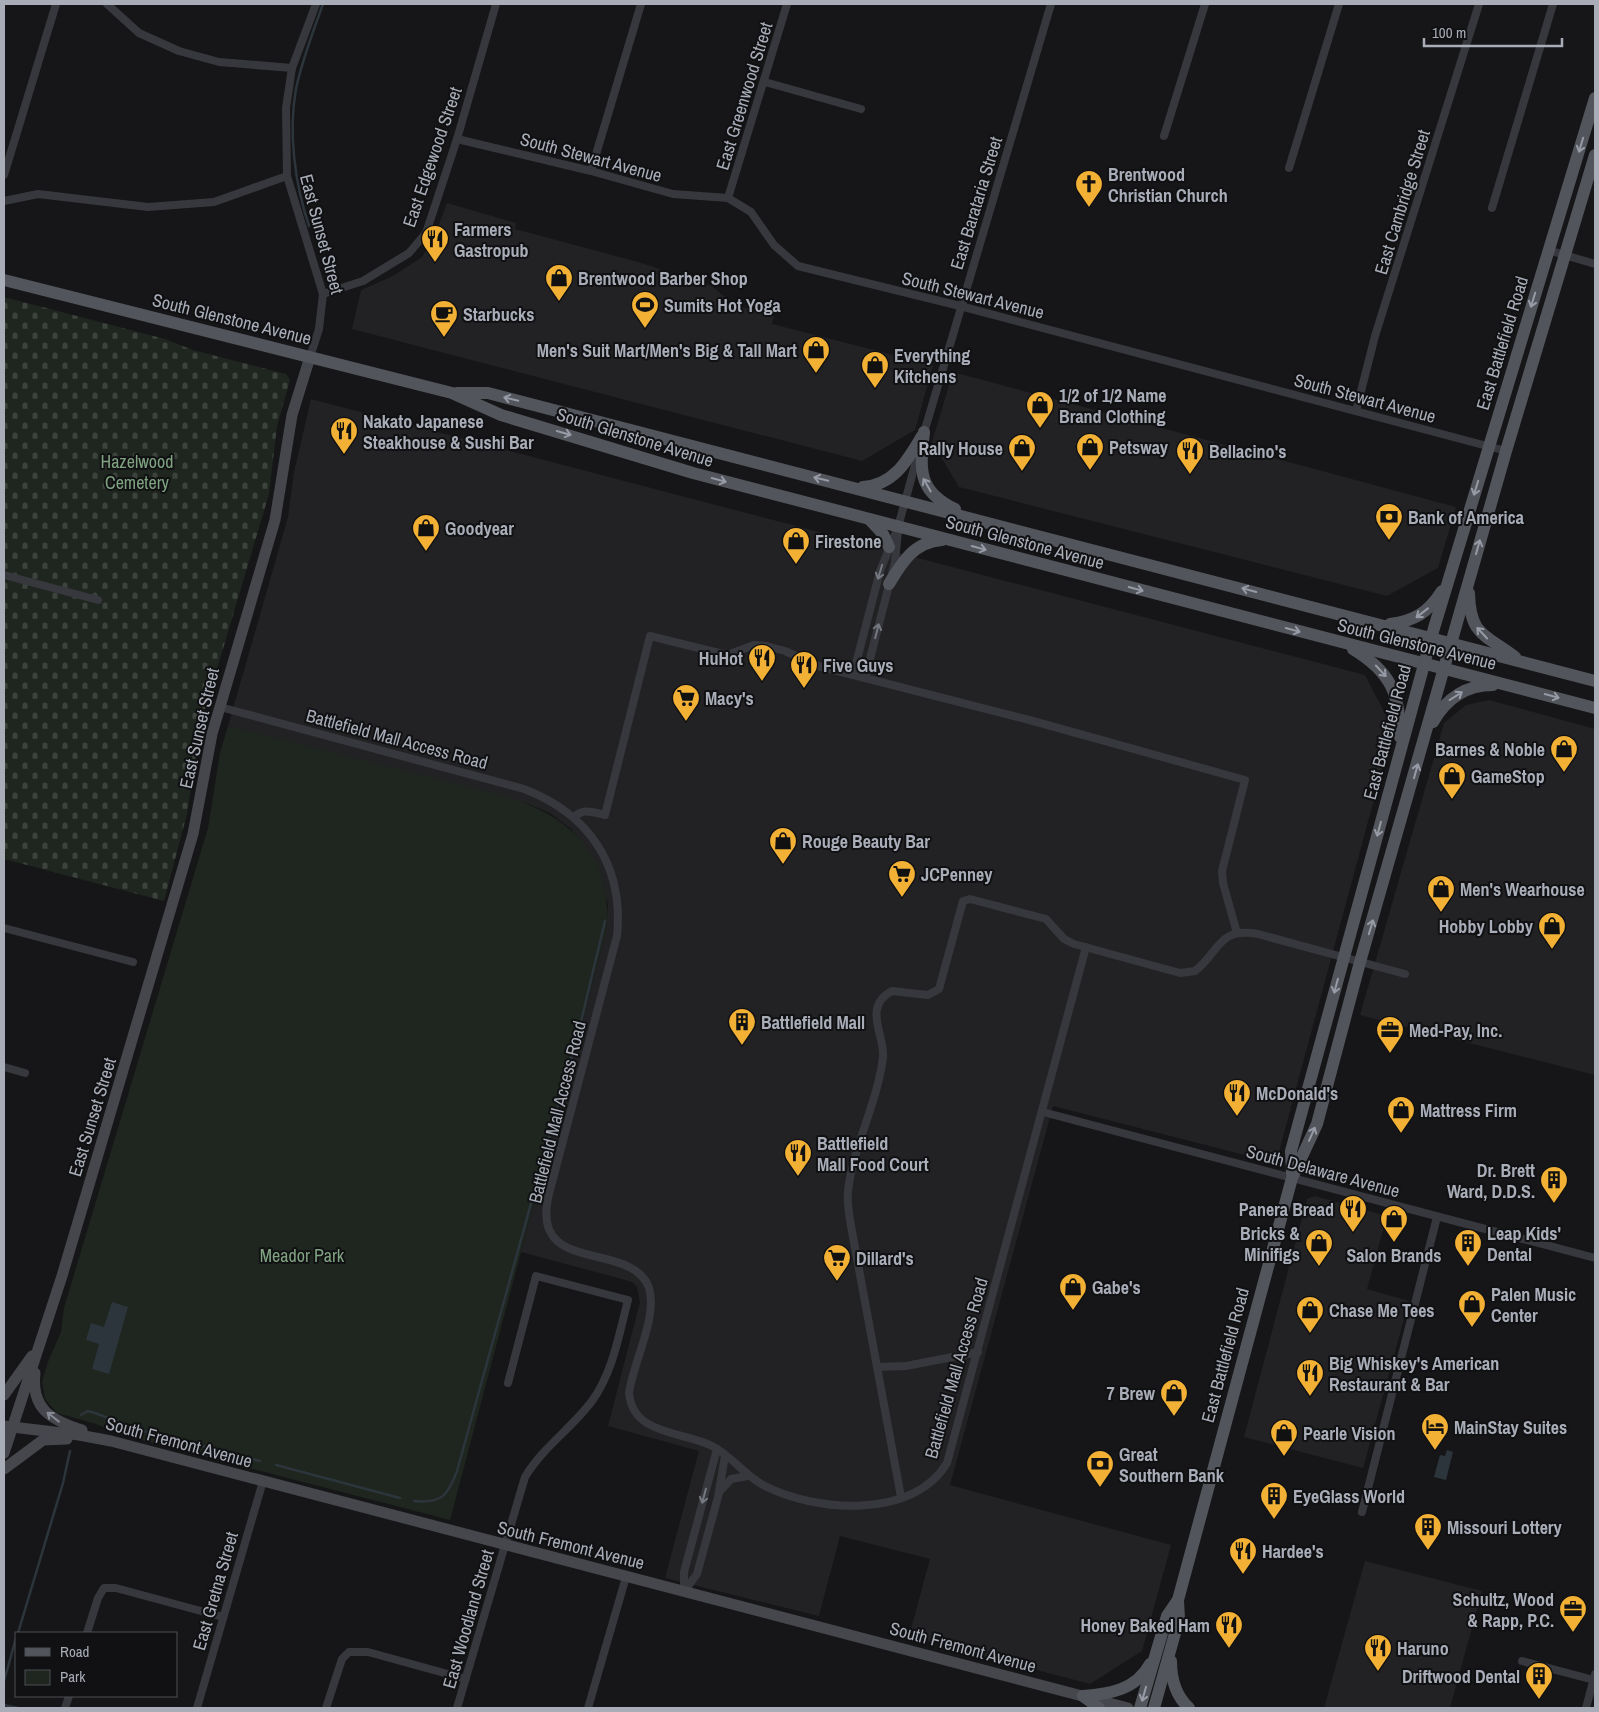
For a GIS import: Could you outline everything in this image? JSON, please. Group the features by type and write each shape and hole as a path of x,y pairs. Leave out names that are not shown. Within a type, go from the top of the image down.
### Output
{"main road":[{"name":"East Battlefield Road","path":"1292,1178 1291,1151 1431,638 1595,98"},
{"name":"East Battlefield Road","path":"1154,1708 1179,1619 1178,1600 1292,1178 1316,1124 1360,962 1506,451 1595,155"},
{"name":"South Glenstone Avenue","path":"4,280 452,393 501,415 693,473 1595,708"},
{"name":"East Sunset Street","path":"4,1453 8,1426 38,1349 138,1026 193,834 212,734 274,520 292,415 310,357"},
{"name":"South Glenstone Avenue","path":"452,393 488,394 1595,681"},
{"path":"855,488 875,486 894,476 909,459 924,432"},
{"path":"924,432 921,470 926,485 936,498 981,521"},
{"path":"869,519 883,534 889,547"},
{"path":"889,584 904,560 917,547 930,542 949,540"},
{"path":"1382,625 1403,623 1421,615 1434,602 1448,580"},
{"path":"1469,580 1470,606 1473,621 1478,630 1493,644 1504,648 1520,661"},
{"path":"1342,643 1375,664 1390,681 1399,710 1400,754"},
{"path":"1426,734 1442,708 1459,694 1482,685 1508,685"},
{"path":"4,1395 38,1349"},
{"path":"38,1349 34,1386 37,1402 48,1414 60,1422 87,1432 96,1438"},
{"name":"South Fremont Avenue","path":"8,1426 96,1438 1128,1708"},
{"path":"4,1469 43,1440 96,1438"},
{"name":"East Battlefield Road","path":"1140,1708 1167,1616 1178,1600"},
{"path":"1171,1648 1173,1681 1178,1694 1189,1708"},
{"path":"1083,1696 1106,1694 1126,1688 1147,1669 1156,1654"},
{"path":"1083,1696 1099,1708"}],"street":[{"path":"4,174 56,4"},
{"path":"107,4 139,33 179,51 219,62 292,68"},
{"name":"East Sunset Street","path":"310,357 319,328 323,294 287,176 286,108 292,68 316,4"},
{"name":"East Edgewood Street","path":"323,294 363,281 409,253 426,233 457,139 496,4"},
{"path":"591,171 641,4"},
{"name":"East Greenwood Street","path":"728,198 765,82 787,4"},
{"name":"East Barataria Street","path":"898,527 960,306 1051,4"},
{"path":"1164,136 1205,4"},
{"path":"1289,168 1339,4"},
{"name":"East Cambridge Street","path":"1356,411 1375,336 1480,4"},
{"path":"1492,208 1553,4"},
{"path":"765,82 860,109"},
{"name":"South Stewart Avenue","path":"457,139 591,171 673,194 728,198 751,212 774,245 798,266 960,306 1506,451"},
{"path":"4,201 38,194 148,207 214,202 287,176"},
{"path":"1548,250 1595,264"},
{"path":"853,675 889,547 898,527"},
{"path":"865,678 898,546 898,527"},
{"path":"4,575 98,600"},
{"path":"574,817 581,811 586,810 605,815 650,636 728,655 754,645 766,646 785,651 818,666 1245,780 1222,870 1223,883 1239,933"},
{"name":"Battlefield Mall Access Road","path":"220,706 510,785 548,800 574,817 595,842 610,870 618,902 618,925 610,968 547,1203 547,1220 553,1235 563,1246 628,1266 638,1273 646,1283 650,1295 650,1314 629,1393 632,1405 638,1416 656,1429 706,1443 726,1456 748,1476 784,1494 821,1504 857,1506 902,1497 934,1479 947,1463 1086,947"},
{"path":"902,1497 850,1226 848,1197 883,1060 876,1021 880,1004 884,997 892,991 928,995 939,989 960,907 966,899 1046,919 1064,939 1180,973 1190,974 1200,968 1222,940 1239,933 1258,934 1405,974"},
{"path":"4,928 133,962"},
{"path":"4,1067 25,1073"},
{"name":"South Delaware Avenue","path":"1043,1112 1595,1258"},
{"path":"1362,1512 1437,1217"},
{"name":"East Woodland Street","path":"457,1708 520,1491 532,1466 550,1444 583,1412 604,1381 628,1300 536,1276 508,1383"},
{"path":"877,1367 901,1366 978,1352"},
{"path":"684,1592 684,1572 717,1449"},
{"path":"684,1592 697,1574 718,1497 726,1456"},
{"path":"718,1497 731,1479 748,1476"},
{"name":"East Gretna Street","path":"196,1708 263,1482"},
{"path":"588,1708 626,1577"},
{"path":"87,1632 98,1598 104,1588 116,1588 223,1617"},
{"path":"326,1708 342,1658 349,1652 368,1652 466,1679"},
{"path":"1522,1661 1594,1677 1586,1708"}],"shaded area":[{"path":"447,203 516,223 515,229 638,262 712,286 734,305 774,316 772,324 933,365 915,430 862,461 352,329 361,290 393,276 422,257 434,237"},
{"path":"953,372 1456,507 1438,568 1387,596 959,487 932,442"},
{"name":"Battlefield Mall","path":"311,399 1365,675 1393,729 1276,1163 1053,1106 950,1485 1171,1545 1142,1651 1090,1684 909,1636 930,1559 840,1536 819,1616 665,1578 699,1451 608,1426 640,1302 637,1287 632,1282 521,1252 606,931 608,905 602,879 596,864 571,829 550,813 526,803 228,726 288,517 294,472"},
{"path":"1489,700 1595,729 1595,1075 1360,1015 1444,723 1466,705"},
{"path":"1315,1196 1387,1216 1367,1289 1409,1301 1363,1468 1244,1437 1307,1199"},
{"path":"112,1302 128,1307 109,1374 92,1369 99,1344 86,1340 91,1323 104,1327"},
{"path":"1447,1450 1453,1452 1446,1480 1434,1477 1440,1455 1445,1456"},
{"path":"1365,1561 1482,1591 1450,1708 1324,1708"}],"green space":[{"name":"Hazelwood Cemetery","path":"4,297 165,339 193,350 286,374 290,380 277,426 269,494 201,723 187,814 164,901 4,859"},
{"name":"Meador Park","path":"228,726 508,797 531,806 552,816 570,829 584,844 596,862 603,882 607,905 606,931 450,1520 130,1437 93,1423 57,1413 45,1399 42,1382 61,1332 64,1308 208,828 220,753"}],"waterway":[{"path":"309,226 300,193 294,158 294,106 301,67 323,4"},
{"path":"414,1501 431,1501 443,1496 447,1492 457,1471 579,1030 605,921"},
{"path":"81,1415 88,1411 143,1431 260,1461"},
{"path":"18,1632 63,1483 70,1451"},
{"path":"276,1465 400,1498"},
{"path":"4,1681 15,1642"},
{"path":"4,1705 18,1708"}],"place":[{"name":"Brentwood Christian Church","path":"1089,208"},
{"name":"Farmers Gastropub","path":"435,263"},
{"name":"Brentwood Barber Shop","path":"559,302"},
{"name":"Sumits Hot Yoga","path":"645,329"},
{"name":"Starbucks","path":"444,338"},
{"name":"Men's Suit Mart/Men's Big & Tall Mart","path":"816,374"},
{"name":"Everything Kitchens","path":"875,389"},
{"name":"1/2 of 1/2 Name Brand Clothing","path":"1040,429"},
{"name":"Nakato Japanese Steakhouse & Sushi Bar","path":"344,455"},
{"name":"Petsway","path":"1090,471"},
{"name":"Rally House","path":"1022,472"},
{"name":"Bellacino's","path":"1190,475"},
{"name":"Bank of America","path":"1389,541"},
{"name":"Goodyear","path":"426,552"},
{"name":"Firestone","path":"796,565"},
{"name":"HuHot","path":"762,682"},
{"name":"Five Guys","path":"804,689"},
{"name":"Macy's","path":"686,722"},
{"name":"Barnes & Noble","path":"1564,773"},
{"name":"GameStop","path":"1452,800"},
{"name":"Rouge Beauty Bar","path":"783,865"},
{"name":"JCPenney","path":"902,898"},
{"name":"Men's Wearhouse","path":"1441,913"},
{"name":"Hobby Lobby","path":"1552,950"},
{"name":"Battlefield Mall","path":"742,1046"},
{"name":"Med-Pay, Inc.","path":"1390,1054"},
{"name":"McDonald's","path":"1237,1117"},
{"name":"Mattress Firm","path":"1401,1134"},
{"name":"Battlefield Mall Food Court","path":"798,1177"},
{"name":"Dr. Brett Ward, D.D.S.","path":"1554,1204"},
{"name":"Panera Bread","path":"1353,1233"},
{"name":"Salon Brands","path":"1394,1243"},
{"name":"Bricks & Minifigs","path":"1319,1267"},
{"name":"Leap Kids' Dental","path":"1468,1267"},
{"name":"Dillard's","path":"837,1282"},
{"name":"Gabe's","path":"1073,1311"},
{"name":"Palen Music Center","path":"1472,1328"},
{"name":"Chase Me Tees","path":"1310,1334"},
{"name":"Big Whiskey's American Restaurant & Bar","path":"1310,1397"},
{"name":"7 Brew","path":"1174,1417"},
{"name":"MainStay Suites","path":"1435,1451"},
{"name":"Pearle Vision","path":"1284,1457"},
{"name":"Great Southern Bank","path":"1100,1488"},
{"name":"EyeGlass World","path":"1274,1520"},
{"name":"Missouri Lottery","path":"1428,1551"},
{"name":"Hardee's","path":"1243,1575"},
{"name":"Schultz, Wood & Rapp, P.C.","path":"1573,1633"},
{"name":"Honey Baked Ham","path":"1229,1649"},
{"name":"Haruno","path":"1378,1672"},
{"name":"Driftwood Dental","path":"1539,1700"}]}
